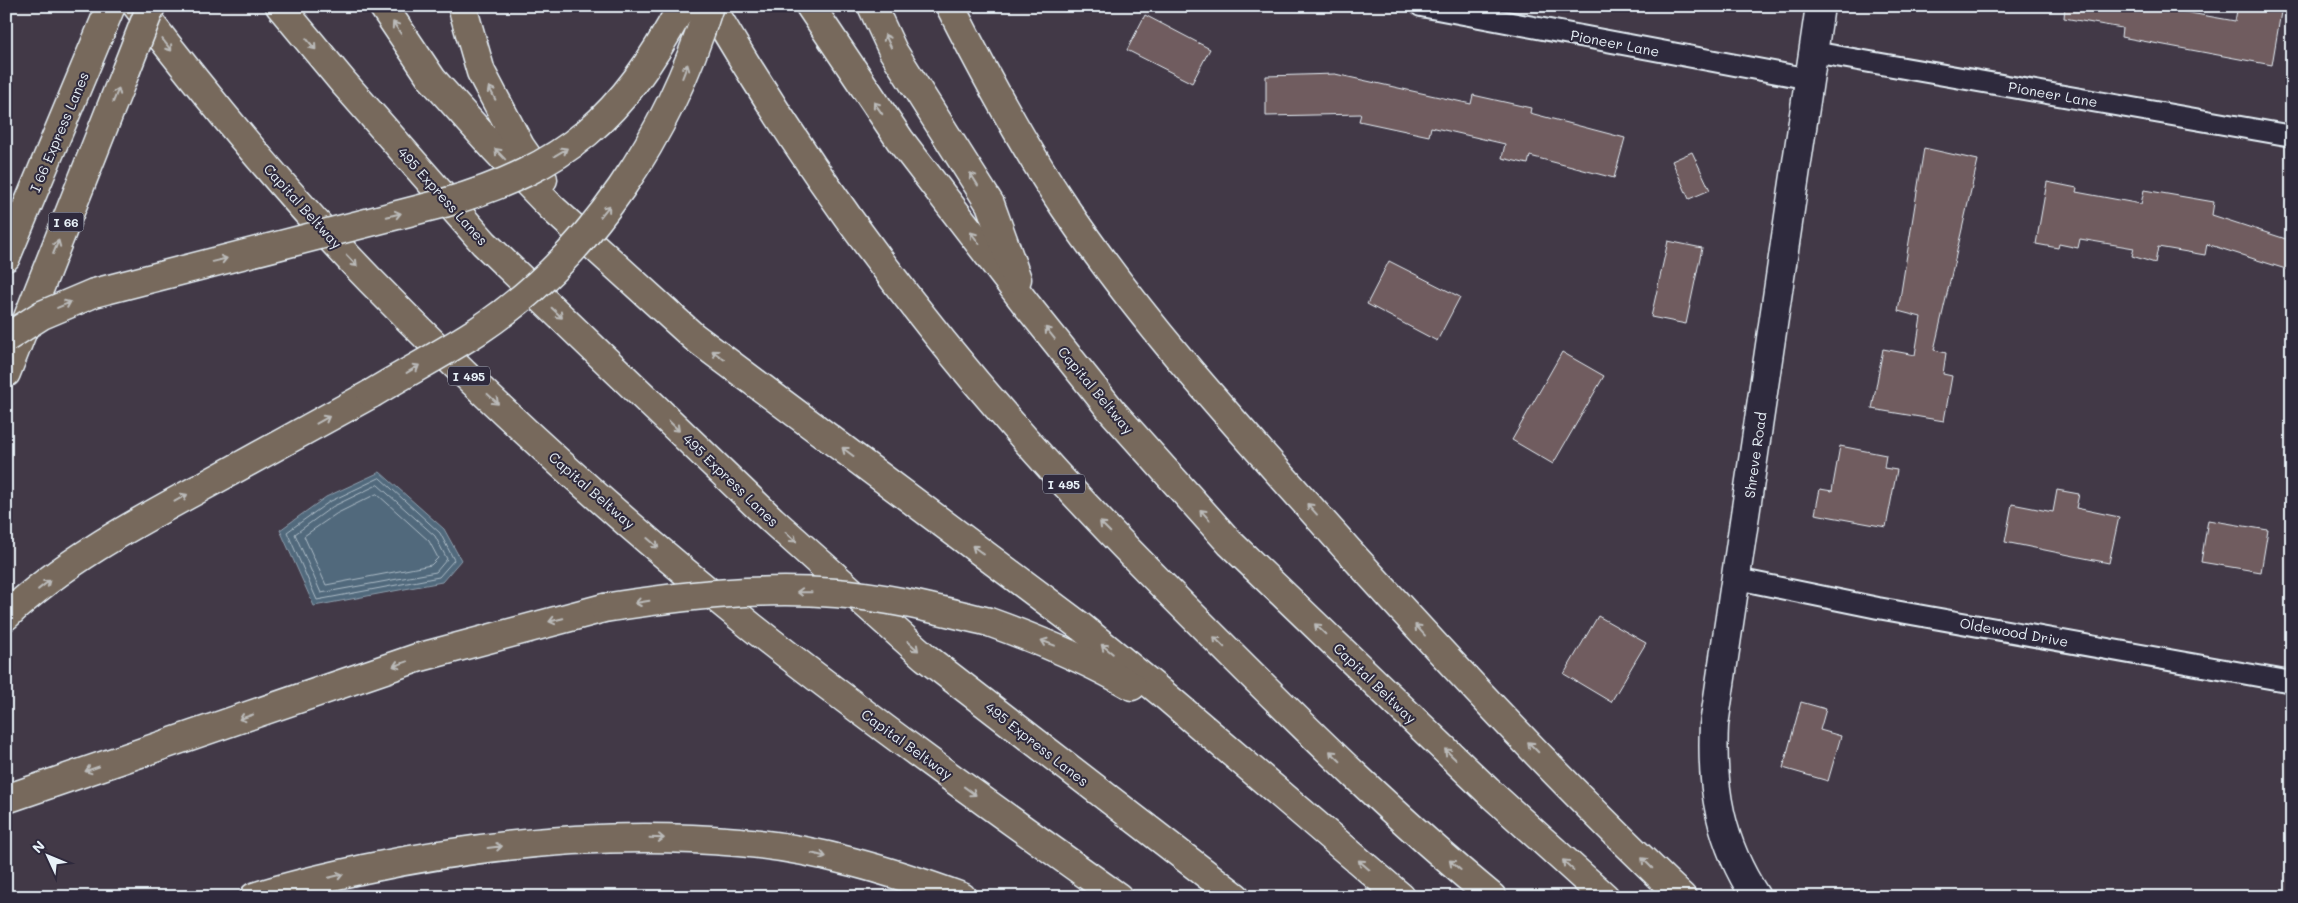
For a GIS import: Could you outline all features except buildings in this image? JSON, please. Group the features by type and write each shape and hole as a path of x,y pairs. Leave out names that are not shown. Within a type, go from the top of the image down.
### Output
{"highway":[{"name":"I 66 Express Lanes","path":"6,257 111,6"},
{"name":"Capital Beltway","path":"137,6 204,92 302,207 364,274 561,463 751,626 854,705 1118,897"},
{"name":"I 66","path":"6,373 151,6"},
{"name":"495 Express Lanes","path":"280,6 484,243 772,520 925,657 1236,897"},
{"path":"383,6 432,79 552,208 609,262 694,337 1080,626 1401,897"},
{"path":"462,6 481,72 520,146 560,204 609,262"},
{"path":"6,338 42,315 94,293 444,203 490,189 531,170 570,148 597,126 622,100 660,45 682,6"},
{"path":"6,616 62,571 110,539 371,394 479,329 520,298 567,254 606,210 642,158 675,97 710,6"},
{"name":"I 495","path":"710,6 752,77 852,221 938,336 1010,422 1083,505 1276,699 1378,797 1492,897"},
{"name":"Capital Beltway","path":"810,6 900,140 1026,304 1111,410 1230,543 1488,791 1605,897"},
{"path":"872,6 893,51 990,204 1026,304"},
{"path":"950,6 1027,148 1060,201 1104,264 1158,334 1252,443 1453,667 1682,897"},
{"path":"6,798 417,658 604,608 675,596 738,592 836,593 913,604 989,622 1053,644 1103,669 1159,703 1252,770"},
{"path":"254,897 343,874 465,851 568,839 652,837 740,842 811,854 903,876 962,897"}],"main road":[{"name":"Shreve Road","path":"1756,897 1743,877 1726,840 1716,800 1712,762 1714,725 1820,6"}],"street":[{"name":"Pioneer Lane","path":"1421,6 1810,79"},
{"name":"Pioneer Lane","path":"1813,52 2292,136"},
{"name":"Oldewood Drive","path":"1737,579 1878,608 2292,682"}],"water":[{"path":"380,472 444,529 461,560 442,582 314,606 280,530 326,497"}]}
